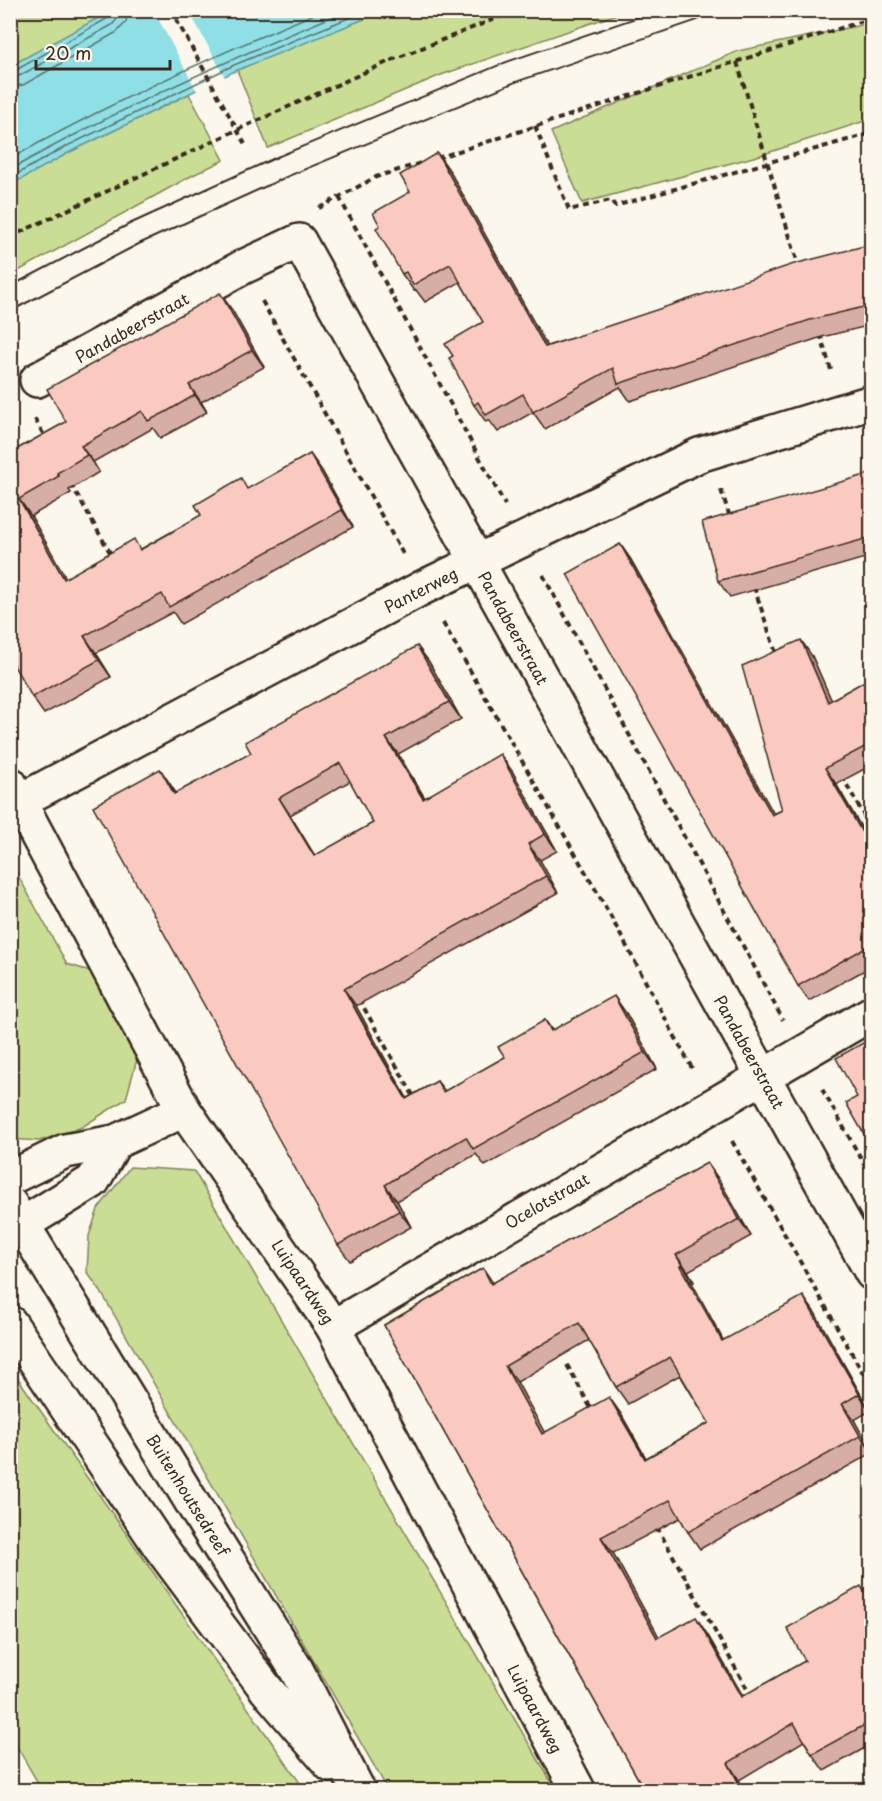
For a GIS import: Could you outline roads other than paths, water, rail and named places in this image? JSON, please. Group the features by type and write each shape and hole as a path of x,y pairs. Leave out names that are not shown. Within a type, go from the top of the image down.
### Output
{"street":[{"name":"Pandabeerstraat","path":"38,380 243,267 299,241 872,1273"},
{"name":"Panterweg","path":"15,793 422,588 699,455 857,407"},
{"name":"Luipaardweg","path":"15,793 184,1110 333,1327 578,1791"},
{"name":"Ocelotstraat","path":"333,1327 872,1013"},
{"path":"10,1178 65,1151 115,1142 184,1110"},
{"path":"15,1221 93,1180 115,1142"},
{"name":"Buitenhoutsedreef","path":"15,1221 296,1669 358,1791"},
{"path":"10,1323 161,1548 266,1689 353,1791"}],"lane":[{"path":"10,299 134,234 284,166 511,72 693,10"}],"water":[{"path":"111,11 384,11 237,70 68,153 11,185 10,66"}]}
